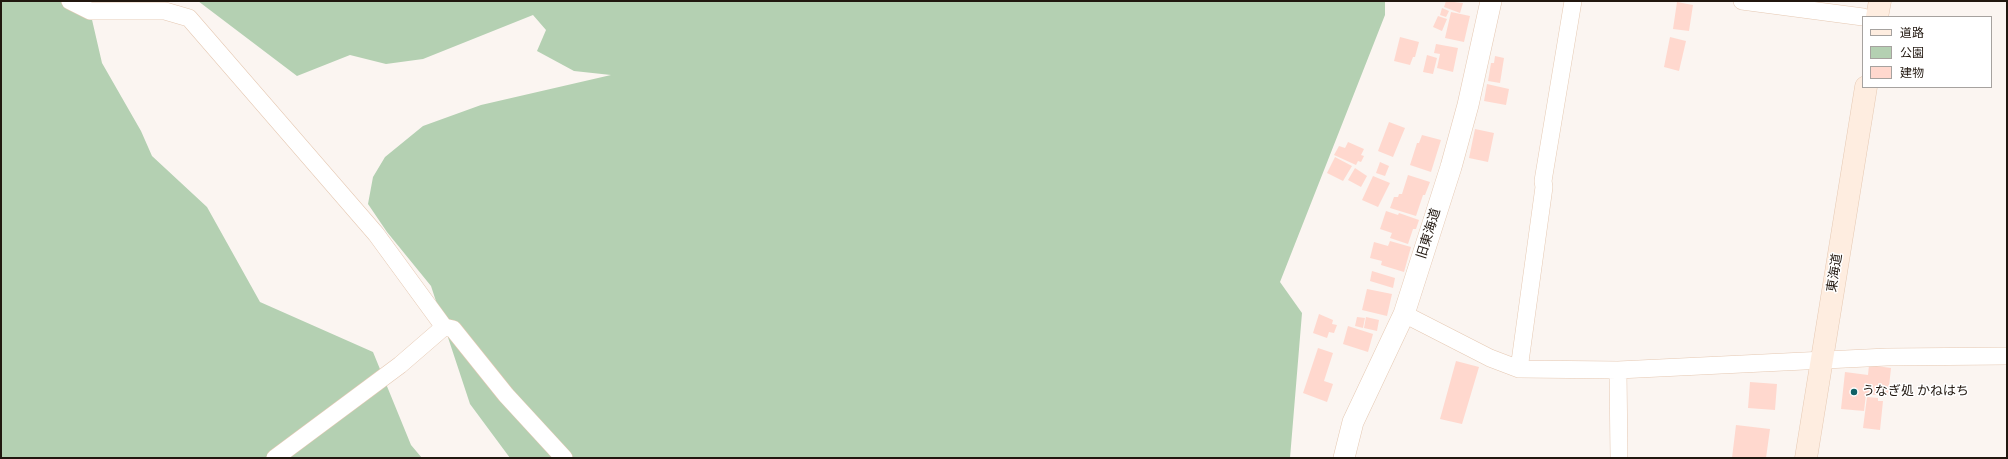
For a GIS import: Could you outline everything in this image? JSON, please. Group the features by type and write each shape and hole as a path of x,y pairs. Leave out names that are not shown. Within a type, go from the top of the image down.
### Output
{"main road":[{"path":"1877,16 1880,1"},
{"name":"東海道","path":"1806,458 1866,88"}],"street":[{"path":"70,1 90,11 165,11 189,18 376,234 444,327 453,329 506,394 564,458"},
{"name":"旧東海道","path":"1344,458 1353,422 1404,314 1460,132 1491,1"},
{"path":"1519,369 1544,187 1543,181 1573,1"},
{"path":"1742,1 1862,17"},
{"path":"1404,314 1490,358 1519,369 1618,370 1887,356 2007,356"},
{"path":"275,458 400,365 444,327"},
{"path":"1618,370 1618,458"}],"green space":[{"path":"1,1 70,1 90,11 102,63 141,131 152,156 207,207 260,302 373,352 411,445 422,458 1,458"},
{"path":"198,1 1385,1 1385,15 1280,282 1302,313 1290,458 510,458 470,404 431,286 387,232 368,204 373,177 385,157 423,126 481,105 611,75 574,71 537,51 546,30 533,15 423,59 386,64 350,55 297,76"}],"building":[{"path":"1446,1 1463,3 1460,13 1444,7"},
{"path":"1677,2 1693,5 1689,31 1673,29"},
{"path":"1442,8 1449,11 1446,17 1440,15"},
{"path":"1451,12 1470,16 1464,42 1445,38"},
{"path":"1438,16 1447,19 1442,31 1433,27"},
{"path":"1400,37 1419,42 1415,57 1413,57 1410,65 1394,61"},
{"path":"1670,37 1686,41 1679,71 1664,67"},
{"path":"1436,44 1458,48 1453,72 1437,68 1440,54 1434,53"},
{"path":"1427,55 1437,58 1433,74 1423,72"},
{"path":"1495,56 1504,58 1500,83 1488,81 1491,63 1494,63"},
{"path":"1487,84 1509,89 1506,105 1484,101"},
{"path":"1389,122 1405,128 1393,157 1378,151"},
{"path":"1475,129 1494,133 1488,162 1469,158"},
{"path":"1422,135 1441,140 1431,172 1410,165 1417,143 1419,143"},
{"path":"1348,142 1364,149 1361,155 1364,156 1361,162 1358,161 1356,165 1334,155 1339,146 1345,148"},
{"path":"1335,157 1352,166 1343,181 1327,173"},
{"path":"1380,162 1389,166 1385,176 1376,173"},
{"path":"1355,168 1367,176 1361,187 1348,180"},
{"path":"1408,175 1430,182 1425,195 1423,195 1416,216 1390,208 1394,197 1398,197 1399,194 1402,194"},
{"path":"1373,176 1390,183 1378,207 1362,200"},
{"path":"1386,211 1398,215 1399,213 1419,220 1416,229 1413,229 1408,244 1390,238 1392,233 1380,229"},
{"path":"1390,241 1411,247 1404,272 1381,265 1382,261 1370,258 1374,242 1388,246"},
{"path":"1372,271 1395,278 1393,288 1370,281"},
{"path":"1367,289 1392,294 1387,316 1362,310"},
{"path":"1319,314 1333,320 1332,324 1337,325 1334,333 1329,332 1327,338 1313,333"},
{"path":"1357,317 1365,318 1363,328 1355,326"},
{"path":"1366,317 1379,320 1377,331 1364,328"},
{"path":"1348,326 1373,334 1368,352 1343,344"},
{"path":"1318,348 1333,353 1324,381 1333,384 1327,402 1303,393"},
{"path":"1456,361 1479,367 1462,424 1440,419"},
{"path":"1869,365 1891,368 1888,396 1866,394 1864,411 1841,409 1845,372 1868,375"},
{"path":"1750,382 1777,384 1775,410 1748,408"},
{"path":"1867,397 1878,398 1878,401 1883,401 1880,430 1863,428"},
{"path":"1736,425 1770,429 1766,458 1732,458"}],"place":[{"name":"うなぎ処 かねはち","path":"1854,392"}]}
